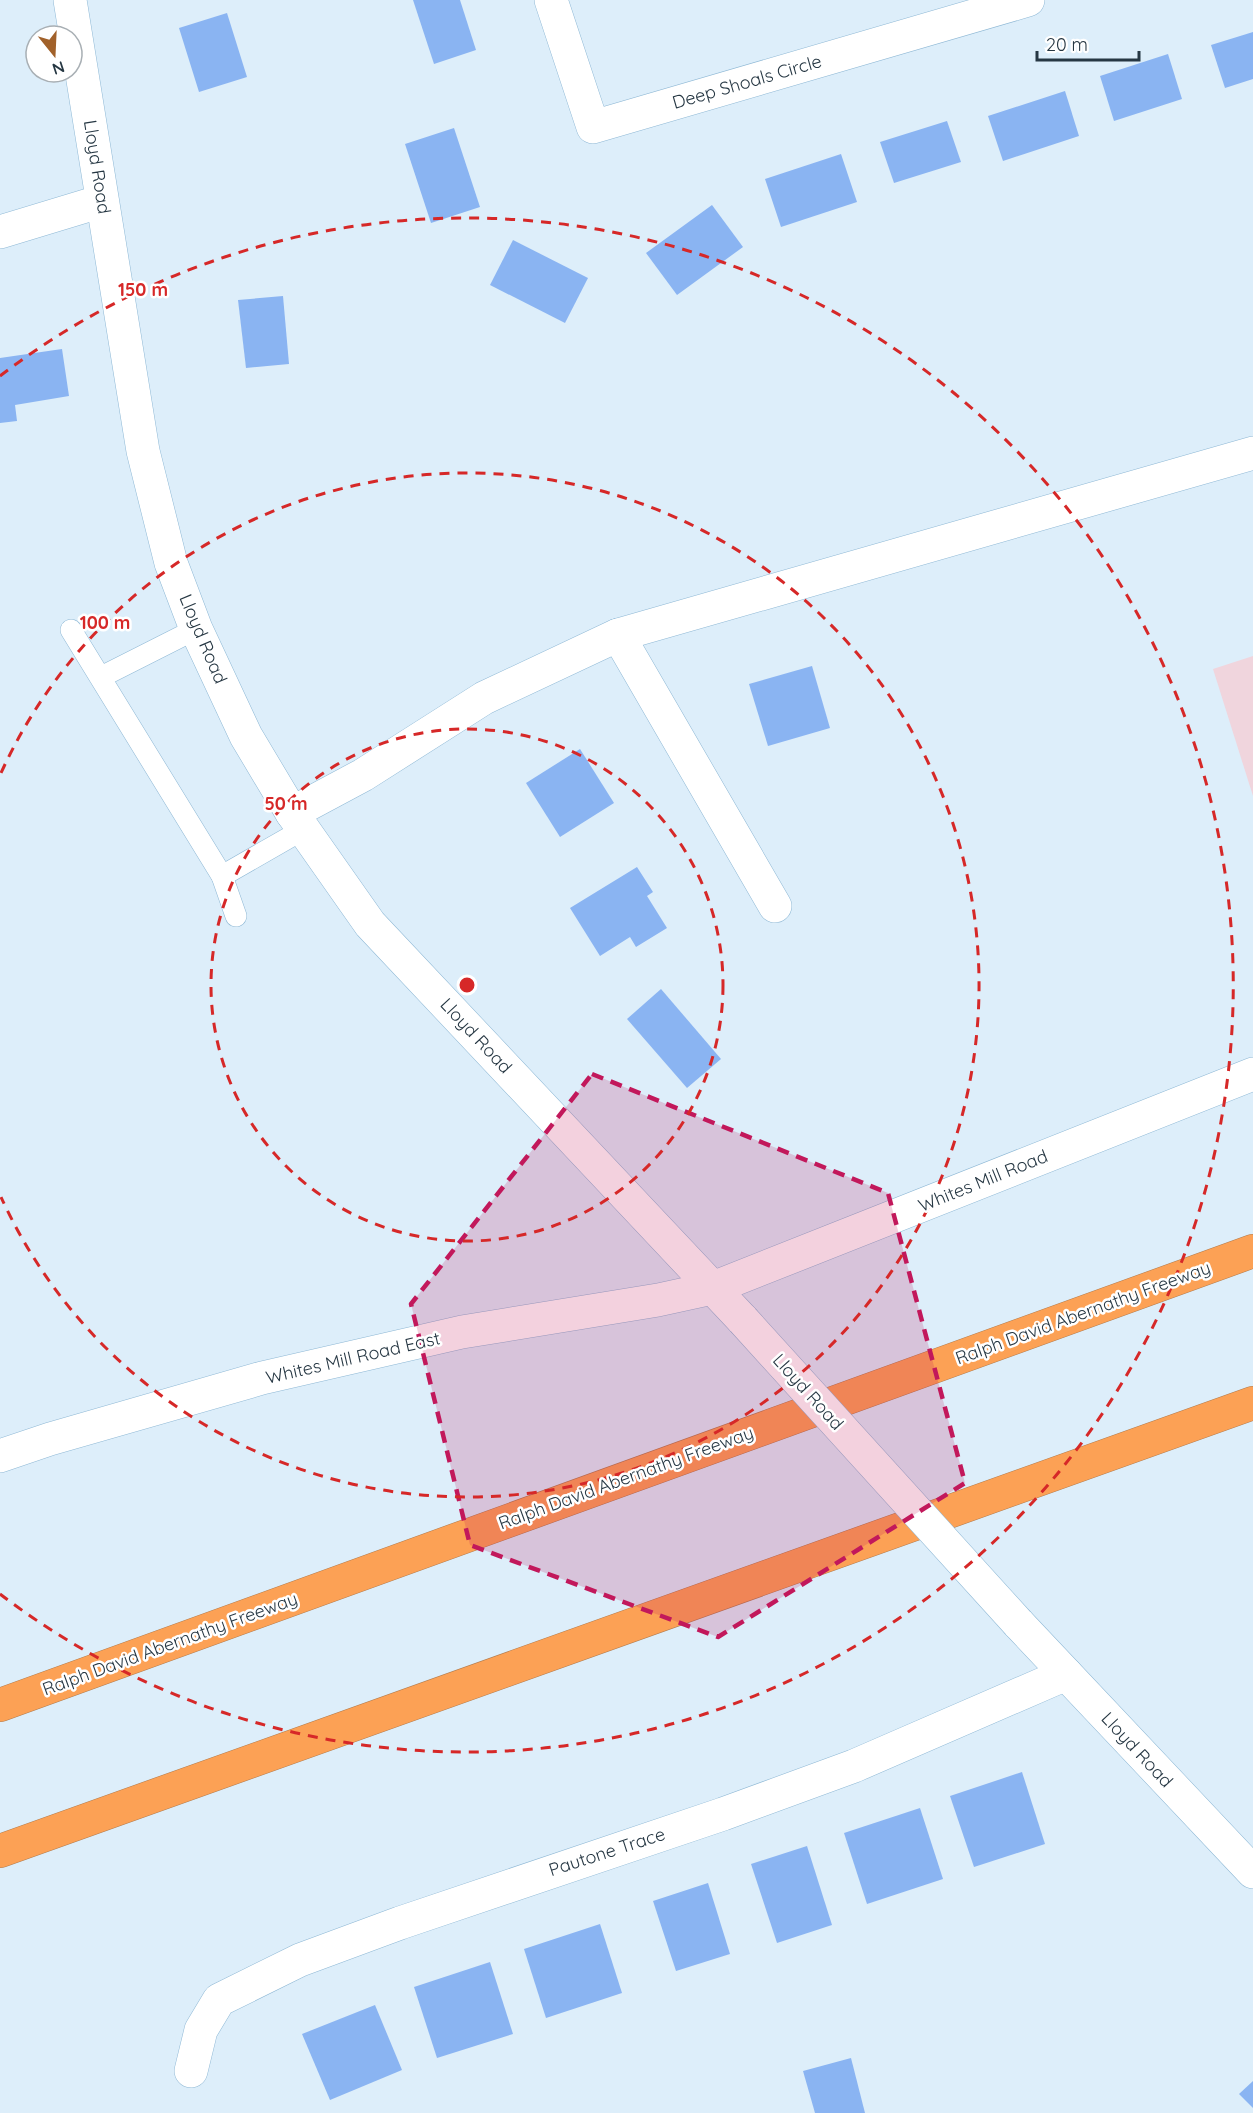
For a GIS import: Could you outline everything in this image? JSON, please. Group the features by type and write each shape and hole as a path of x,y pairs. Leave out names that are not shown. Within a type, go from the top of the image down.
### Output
{"highway":[{"name":"Ralph David Abernathy Freeway","path":"0,1705 1253,1251"},
{"path":"0,1851 1253,1403"}],"street":[{"name":"Lloyd Road","path":"70,0 143,451 171,563 196,629 246,736 298,821 370,924 743,1320 1018,1623 1253,1872"},
{"name":"Deep Shoals Circle","path":"551,0 593,126 1028,0"},
{"path":"0,232 102,201"},
{"path":"298,821 363,775 484,698 618,635 1253,453"},
{"path":"618,635 774,906"},
{"name":"Whites Mill Road","path":"712,1288 1253,1074"},
{"name":"Whites Mill Road East","path":"0,1456 50,1439 262,1378 462,1332 658,1300 712,1288"},
{"name":"Pautone Trace","path":"190,2070 201,2030 219,2000 300,1960 400,1923 723,1814 855,1766 1066,1674"}],"lane":[{"path":"101,677 196,629"},
{"path":"71,630 222,876 236,916"},
{"path":"222,876 298,821"}],"highlighted area":[{"path":"592,1074 888,1193 965,1483 718,1637 470,1545 411,1304"}],"shaded area":[{"path":"1253,656 1253,796 1213,669"}],"building":[{"path":"413,0 460,0 476,50 434,64"},
{"path":"227,13 247,77 199,92 179,28"},
{"path":"1253,32 1253,79 1225,88 1211,45"},
{"path":"1168,54 1182,99 1114,121 1100,76"},
{"path":"1065,91 1079,136 1003,161 988,116"},
{"path":"947,121 961,162 894,183 880,142"},
{"path":"454,128 480,207 431,223 405,144"},
{"path":"841,154 857,202 781,227 765,179"},
{"path":"712,205 743,247 677,295 646,253"},
{"path":"513,240 588,278 565,323 490,285"},
{"path":"283,296 289,364 246,368 238,300"},
{"path":"62,349 69,396 15,405 17,421 0,423 0,358"},
{"path":"812,666 830,728 768,746 749,684"},
{"path":"580,749 614,803 560,837 526,783"},
{"path":"637,867 653,892 647,896 667,928 636,947 630,937 600,956 570,908"},
{"path":"661,989 721,1059 687,1088 627,1019"},
{"path":"1022,1772 1045,1844 974,1867 950,1796"},
{"path":"920,1808 943,1879 867,1904 844,1833"},
{"path":"807,1846 832,1925 777,1943 751,1864"},
{"path":"708,1883 730,1954 676,1971 653,1901"},
{"path":"600,1924 622,1993 546,2018 524,1949"},
{"path":"490,1962 513,2034 437,2058 414,1987"},
{"path":"375,2005 402,2070 330,2100 302,2034"},
{"path":"851,2058 865,2113 815,2113 803,2071"},
{"path":"1253,2081 1253,2108 1239,2094"}]}
